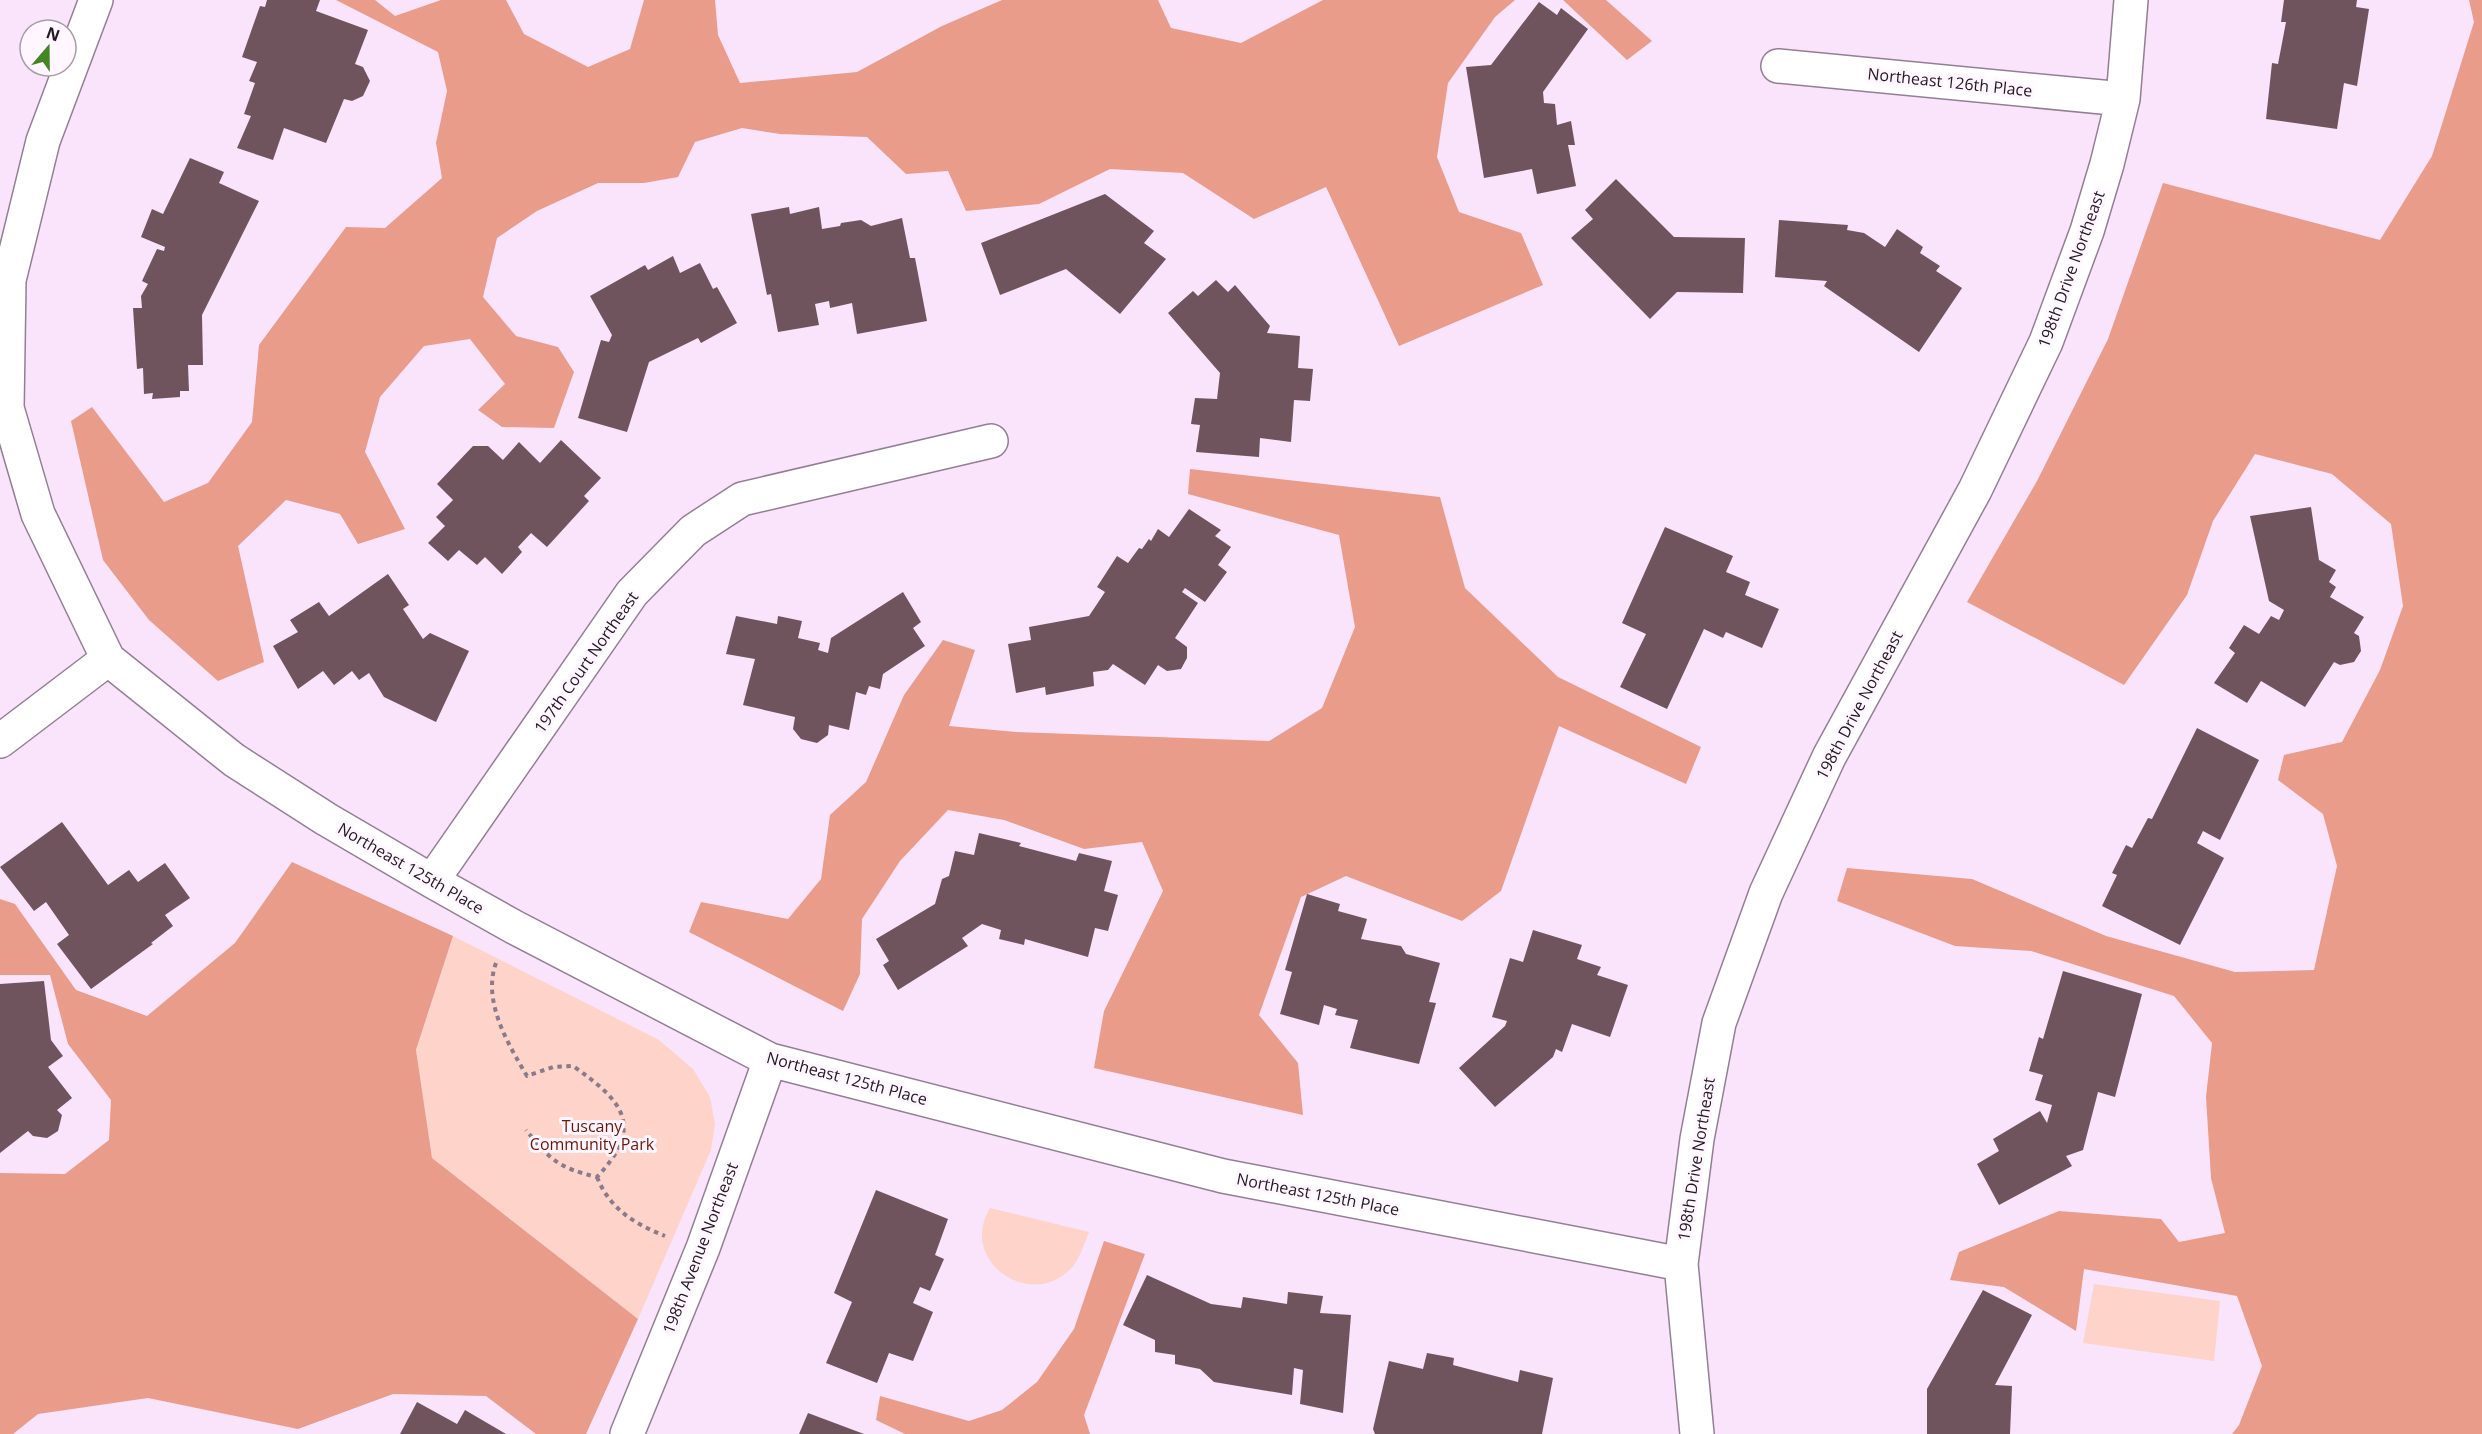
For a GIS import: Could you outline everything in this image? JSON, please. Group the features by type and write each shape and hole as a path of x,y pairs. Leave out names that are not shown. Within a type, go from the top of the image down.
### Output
{"street":[{"path":"0,741 108,659 38,514 8,408 9,280 43,141 96,0"},
{"name":"198th Drive Northeast","path":"1697,1434 1681,1264 1697,1139 1719,1023 1766,892 1829,757 1975,490 2046,342 2087,231 2123,99 2131,0"},
{"name":"Northeast 126th Place","path":"1778,66 2123,99"},
{"name":"197th Court Northeast","path":"432,881 632,593 693,531 742,499 991,441"},
{"name":"Northeast 125th Place","path":"108,659 234,760 326,819 514,927 770,1060 1223,1176 1681,1264"},
{"name":"198th Avenue Northeast","path":"627,1434 703,1248 770,1060"}],"path":[{"path":"514,927 492,975 493,1002 527,1076 553,1067 573,1066 615,1100 623,1121 622,1142 614,1159 597,1177"},
{"path":"526,1130 549,1159 578,1172 597,1177 608,1200 628,1217 653,1231 703,1248"}],"green space":[{"name":"Tuscany Community Park","path":"453,936 659,1040 693,1069 710,1097 715,1124 711,1150 638,1319 432,1158 416,1051"},
{"path":"990,1208 1089,1232 1076,1262 1060,1277 1042,1284 1024,1283 1006,1276 993,1264 984,1248 982,1229"},
{"path":"2094,1284 2220,1301 2214,1361 2083,1343"}],"shaded area":[{"path":"336,0 375,0 395,16 441,0 506,0 524,34 588,67 630,49 644,0 715,0 718,35 740,83 857,72 942,26 1002,0 1158,0 1171,28 1241,43 1323,0 1515,0 1495,17 1448,83 1437,157 1459,212 1521,233 1543,285 1399,346 1326,187 1254,219 1183,173 1110,169 1039,204 966,211 948,171 906,174 867,137 780,134 742,128 695,142 678,177 644,183 598,183 537,211 497,238 483,297 516,336 558,347 574,372 554,428 502,427 478,410 505,384 470,339 424,346 380,397 365,452 405,529 358,544 340,514 286,500 238,546 264,662 218,681 149,620 103,560 71,421 92,407 164,502 208,483 252,422 259,345 346,227 385,228 442,178 436,143 447,91 438,52"},
{"path":"1563,0 1606,0 1652,41 1627,60"},
{"path":"2469,0 2482,0 2482,1434 2232,1434 2239,1425 2262,1366 2237,1296 2084,1269 2076,1331 2004,1287 1950,1280 1959,1252 2059,1211 2161,1219 2179,1242 2225,1233 2211,1178 2206,1097 2212,1043 2174,996 2031,951 1955,946 1837,901 1847,868 1972,879 2106,936 2235,972 2314,970 2337,866 2323,814 2278,780 2284,755 2342,742 2380,670 2403,606 2391,524 2332,474 2255,454 2213,521 2187,595 2124,685 1967,602 2037,481 2108,339 2163,183 2380,240 2432,156 2474,22"},
{"path":"1190,469 1440,497 1465,588 1558,677 1701,747 1686,784 1559,726 1501,891 1462,921 1346,876 1301,897 1259,1015 1298,1063 1303,1115 1094,1068 1104,1011 1163,891 1142,842 1084,849 1004,820 948,810 900,861 862,919 860,974 843,1011 689,932 701,902 788,919 821,879 830,815 866,782 904,695 943,640 975,650 949,726 1016,732 1269,741 1322,708 1355,627 1339,535 1188,494"},
{"path":"292,862 453,936 416,1050 432,1158 638,1319 586,1434 536,1434 486,1396 393,1394 298,1429 148,1398 38,1414 13,1434 0,1434 0,1173 65,1174 109,1140 111,1100 68,1044 50,975 0,975 0,899 15,904 76,990 147,1016 235,943"},
{"path":"1104,1241 1145,1254 1084,1415 1090,1434 905,1434 876,1420 880,1396 969,1421 1002,1410 1037,1382 1074,1329"}],"building":[{"path":"267,0 320,0 316,11 368,30 355,64 363,67 370,81 363,96 352,101 344,99 326,143 284,128 273,160 237,148 251,116 244,114 255,83 249,81 257,62 242,57 260,6 265,7"},
{"path":"2284,0 2357,0 2356,7 2369,9 2357,86 2344,83 2337,129 2266,119 2272,63 2278,64 2286,22 2281,22"},
{"path":"1539,2 1557,15 1561,8 1588,29 1543,92 1544,103 1555,104 1557,125 1571,121 1575,145 1568,145 1576,186 1537,194 1532,169 1484,178 1466,67 1491,65"},
{"path":"190,158 224,172 219,183 259,201 202,315 203,365 188,365 189,391 180,391 180,397 152,399 153,393 144,394 143,368 137,369 133,308 142,308 141,296 148,284 142,281 157,249 164,251 165,247 141,237 152,209 163,214"},
{"path":"1616,179 1674,237 1745,238 1743,293 1677,292 1650,319 1571,238 1593,219 1585,210"},
{"path":"1105,194 1154,231 1144,243 1166,259 1120,314 1066,269 1000,295 981,243"},
{"path":"789,207 790,214 819,207 822,229 861,220 871,226 902,218 910,258 915,258 927,321 857,334 852,303 830,308 829,301 815,304 819,325 778,332 771,294 767,295 751,214"},
{"path":"1779,220 1848,225 1847,230 1864,233 1885,247 1897,229 1923,247 1920,253 1940,266 1936,271 1962,288 1919,352 1824,286 1827,281 1775,277"},
{"path":"673,256 680,273 700,263 713,289 717,287 737,323 701,343 698,338 649,362 627,432 578,418 601,340 609,342 612,335 590,296 645,265 648,270"},
{"path":"1216,280 1228,292 1235,285 1270,326 1267,333 1300,336 1298,368 1313,369 1310,401 1294,400 1291,442 1260,438 1259,457 1196,452 1200,425 1191,424 1195,398 1217,399 1220,373 1168,313 1193,291 1198,296"},
{"path":"561,440 601,478 584,496 589,501 547,547 531,533 518,547 522,552 502,574 485,557 477,565 459,550 448,561 428,543 445,526 436,517 453,500 437,484 473,446 488,446 503,460 519,442 540,463"},
{"path":"2311,507 2319,560 2336,570 2329,582 2336,587 2330,597 2364,617 2354,633 2359,636 2361,651 2354,662 2340,665 2334,662 2305,707 2261,681 2247,703 2214,683 2235,653 2229,648 2244,625 2259,634 2271,616 2279,620 2284,610 2269,601 2250,516"},
{"path":"1189,509 1221,530 1215,536 1231,547 1218,565 1227,572 1205,602 1185,588 1182,592 1198,603 1175,638 1187,647 1187,658 1181,669 1167,671 1158,665 1145,685 1113,664 1108,670 1093,672 1094,686 1046,695 1045,687 1016,693 1008,644 1031,640 1029,627 1089,616 1105,592 1097,587 1117,556 1128,563 1139,548 1142,549 1149,539 1151,541 1158,529 1169,537"},
{"path":"1665,527 1733,556 1726,572 1750,582 1745,595 1779,609 1762,648 1726,632 1723,638 1704,629 1667,709 1620,687 1646,634 1622,623"},
{"path":"388,574 409,605 403,609 423,639 430,633 469,651 436,722 384,697 369,673 359,680 352,671 334,685 323,671 298,689 273,646 298,632 290,620 319,602 329,616"},
{"path":"903,592 921,622 913,628 925,646 883,674 880,689 869,686 866,695 856,692 849,730 829,725 828,735 817,743 801,739 793,729 795,717 743,705 755,659 726,654 736,616 777,624 778,616 802,621 798,638 820,643 818,650 828,653 831,638"},
{"path":"2197,728 2259,760 2220,840 2203,831 2197,843 2224,858 2180,945 2102,906 2117,875 2112,873 2126,845 2132,848 2148,818 2152,819"},
{"path":"62,822 108,885 129,870 138,882 165,863 190,898 165,915 173,926 151,943 153,944 91,989 57,944 69,935 46,902 34,911 0,867"},
{"path":"979,833 1021,843 1019,846 1076,861 1079,853 1112,861 1104,891 1118,895 1108,931 1095,928 1088,957 1025,939 1024,945 999,939 1001,930 982,924 962,938 968,946 898,990 883,965 889,961 876,939 935,904 942,879 949,876 955,851 974,855"},
{"path":"1307,894 1340,904 1338,911 1367,919 1361,939 1401,946 1406,954 1440,963 1429,1002 1436,1003 1419,1064 1350,1048 1358,1020 1335,1015 1337,1009 1324,1005 1319,1025 1280,1014 1292,972 1285,970"},
{"path":"1533,930 1582,945 1577,959 1601,967 1597,975 1628,985 1610,1037 1572,1024 1562,1052 1556,1049 1553,1057 1495,1107 1459,1068 1505,1026 1507,1021 1492,1017 1510,958 1523,962"},
{"path":"2063,971 2142,994 2115,1097 2098,1092 2083,1150 2066,1156 2072,1166 1999,1205 1977,1164 1999,1151 1993,1139 2040,1111 2047,1123 2052,1105 2035,1100 2043,1075 2029,1071 2039,1037 2043,1039"},
{"path":"44,981 51,1040 63,1056 48,1067 72,1098 57,1110 62,1115 58,1131 47,1138 33,1136 28,1131 0,1153 0,984"},
{"path":"876,1190 948,1219 935,1255 944,1259 930,1291 920,1287 913,1303 933,1312 913,1361 889,1353 877,1383 826,1363 852,1302 834,1293"},
{"path":"1147,1275 1211,1304 1241,1308 1243,1297 1287,1304 1288,1292 1323,1296 1320,1313 1351,1315 1343,1413 1300,1404 1303,1370 1294,1368 1292,1395 1214,1382 1200,1369 1175,1364 1175,1355 1155,1352 1155,1340 1123,1325"},
{"path":"1983,1290 2032,1315 1995,1385 2012,1386 2010,1434 1927,1434 1927,1389"},
{"path":"1427,1353 1454,1358 1453,1365 1518,1382 1520,1370 1553,1378 1542,1434 1375,1434 1373,1429 1389,1361 1423,1369"},
{"path":"417,1402 457,1424 465,1410 506,1434 400,1434"},
{"path":"808,1413 864,1434 799,1434"}]}
